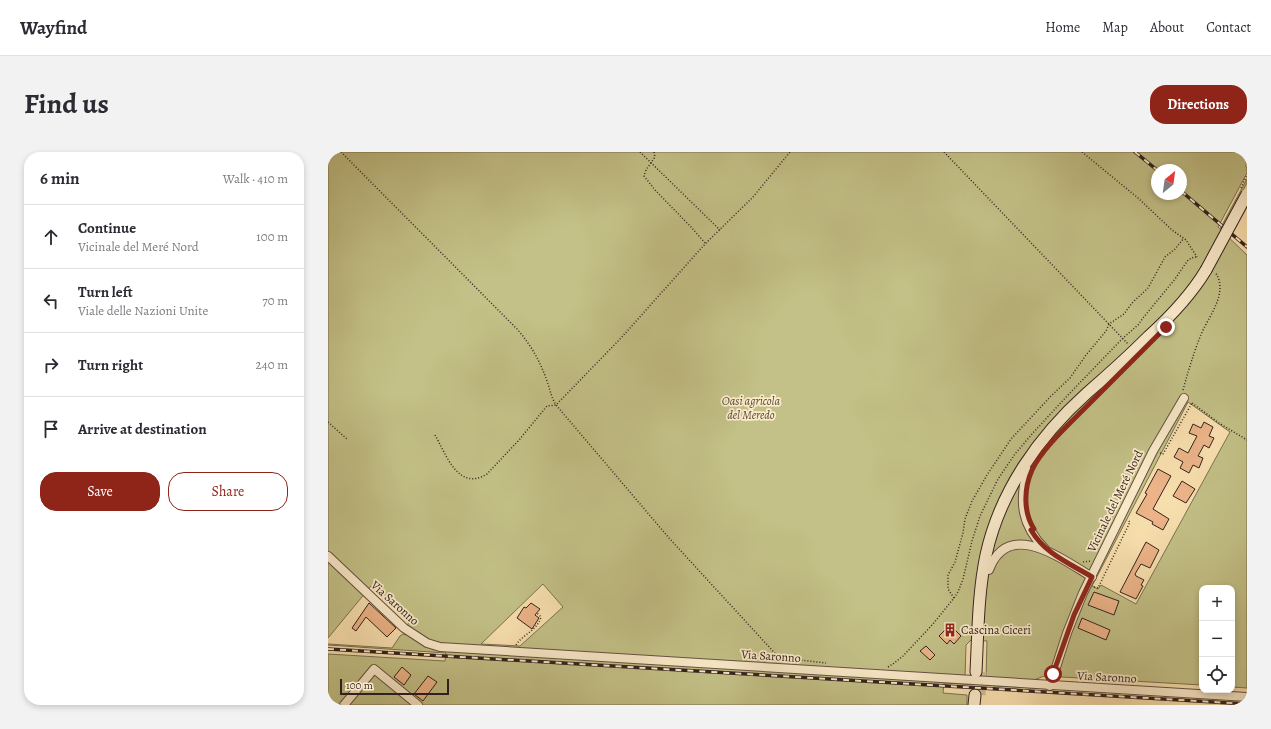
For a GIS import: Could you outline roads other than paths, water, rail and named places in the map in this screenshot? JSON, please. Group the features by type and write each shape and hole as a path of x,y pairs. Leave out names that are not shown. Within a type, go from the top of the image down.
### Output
{"street":[{"path":"1113,371 1095,394 1050,440 1027,470 1004,515 994,545 988,570 978,672 979,606 982,576 991,538 1005,500 1022,469 1047,435 1086,395 1176,311 1209,269 1247,194"},
{"name":"Vicinale del Meré Nord","path":"1050,686 1067,633 1083,593 1153,451 1184,394"},
{"path":"1027,470 1022,502 1026,521 1036,538 1051,553"},
{"path":"988,570 996,556 1003,550 1012,545 1022,544 1034,546 1051,553 1092,577"},
{"name":"Via Saronno","path":"328,556 404,628 427,643 434,646 447,648 1247,697"},
{"path":"344,705 374,669 418,705"}],"tunnel":[{"path":"980,695 981,672"}],"railway":[{"path":"1135,152 1151,165"},
{"path":"1187,196 1247,247"},
{"path":"328,649 1247,704"}],"place":[{"name":"Cascina Ciceri","path":"950,630"}],"park label":[{"name":"Oasi agricola del Meredo","path":"751,408"}]}
